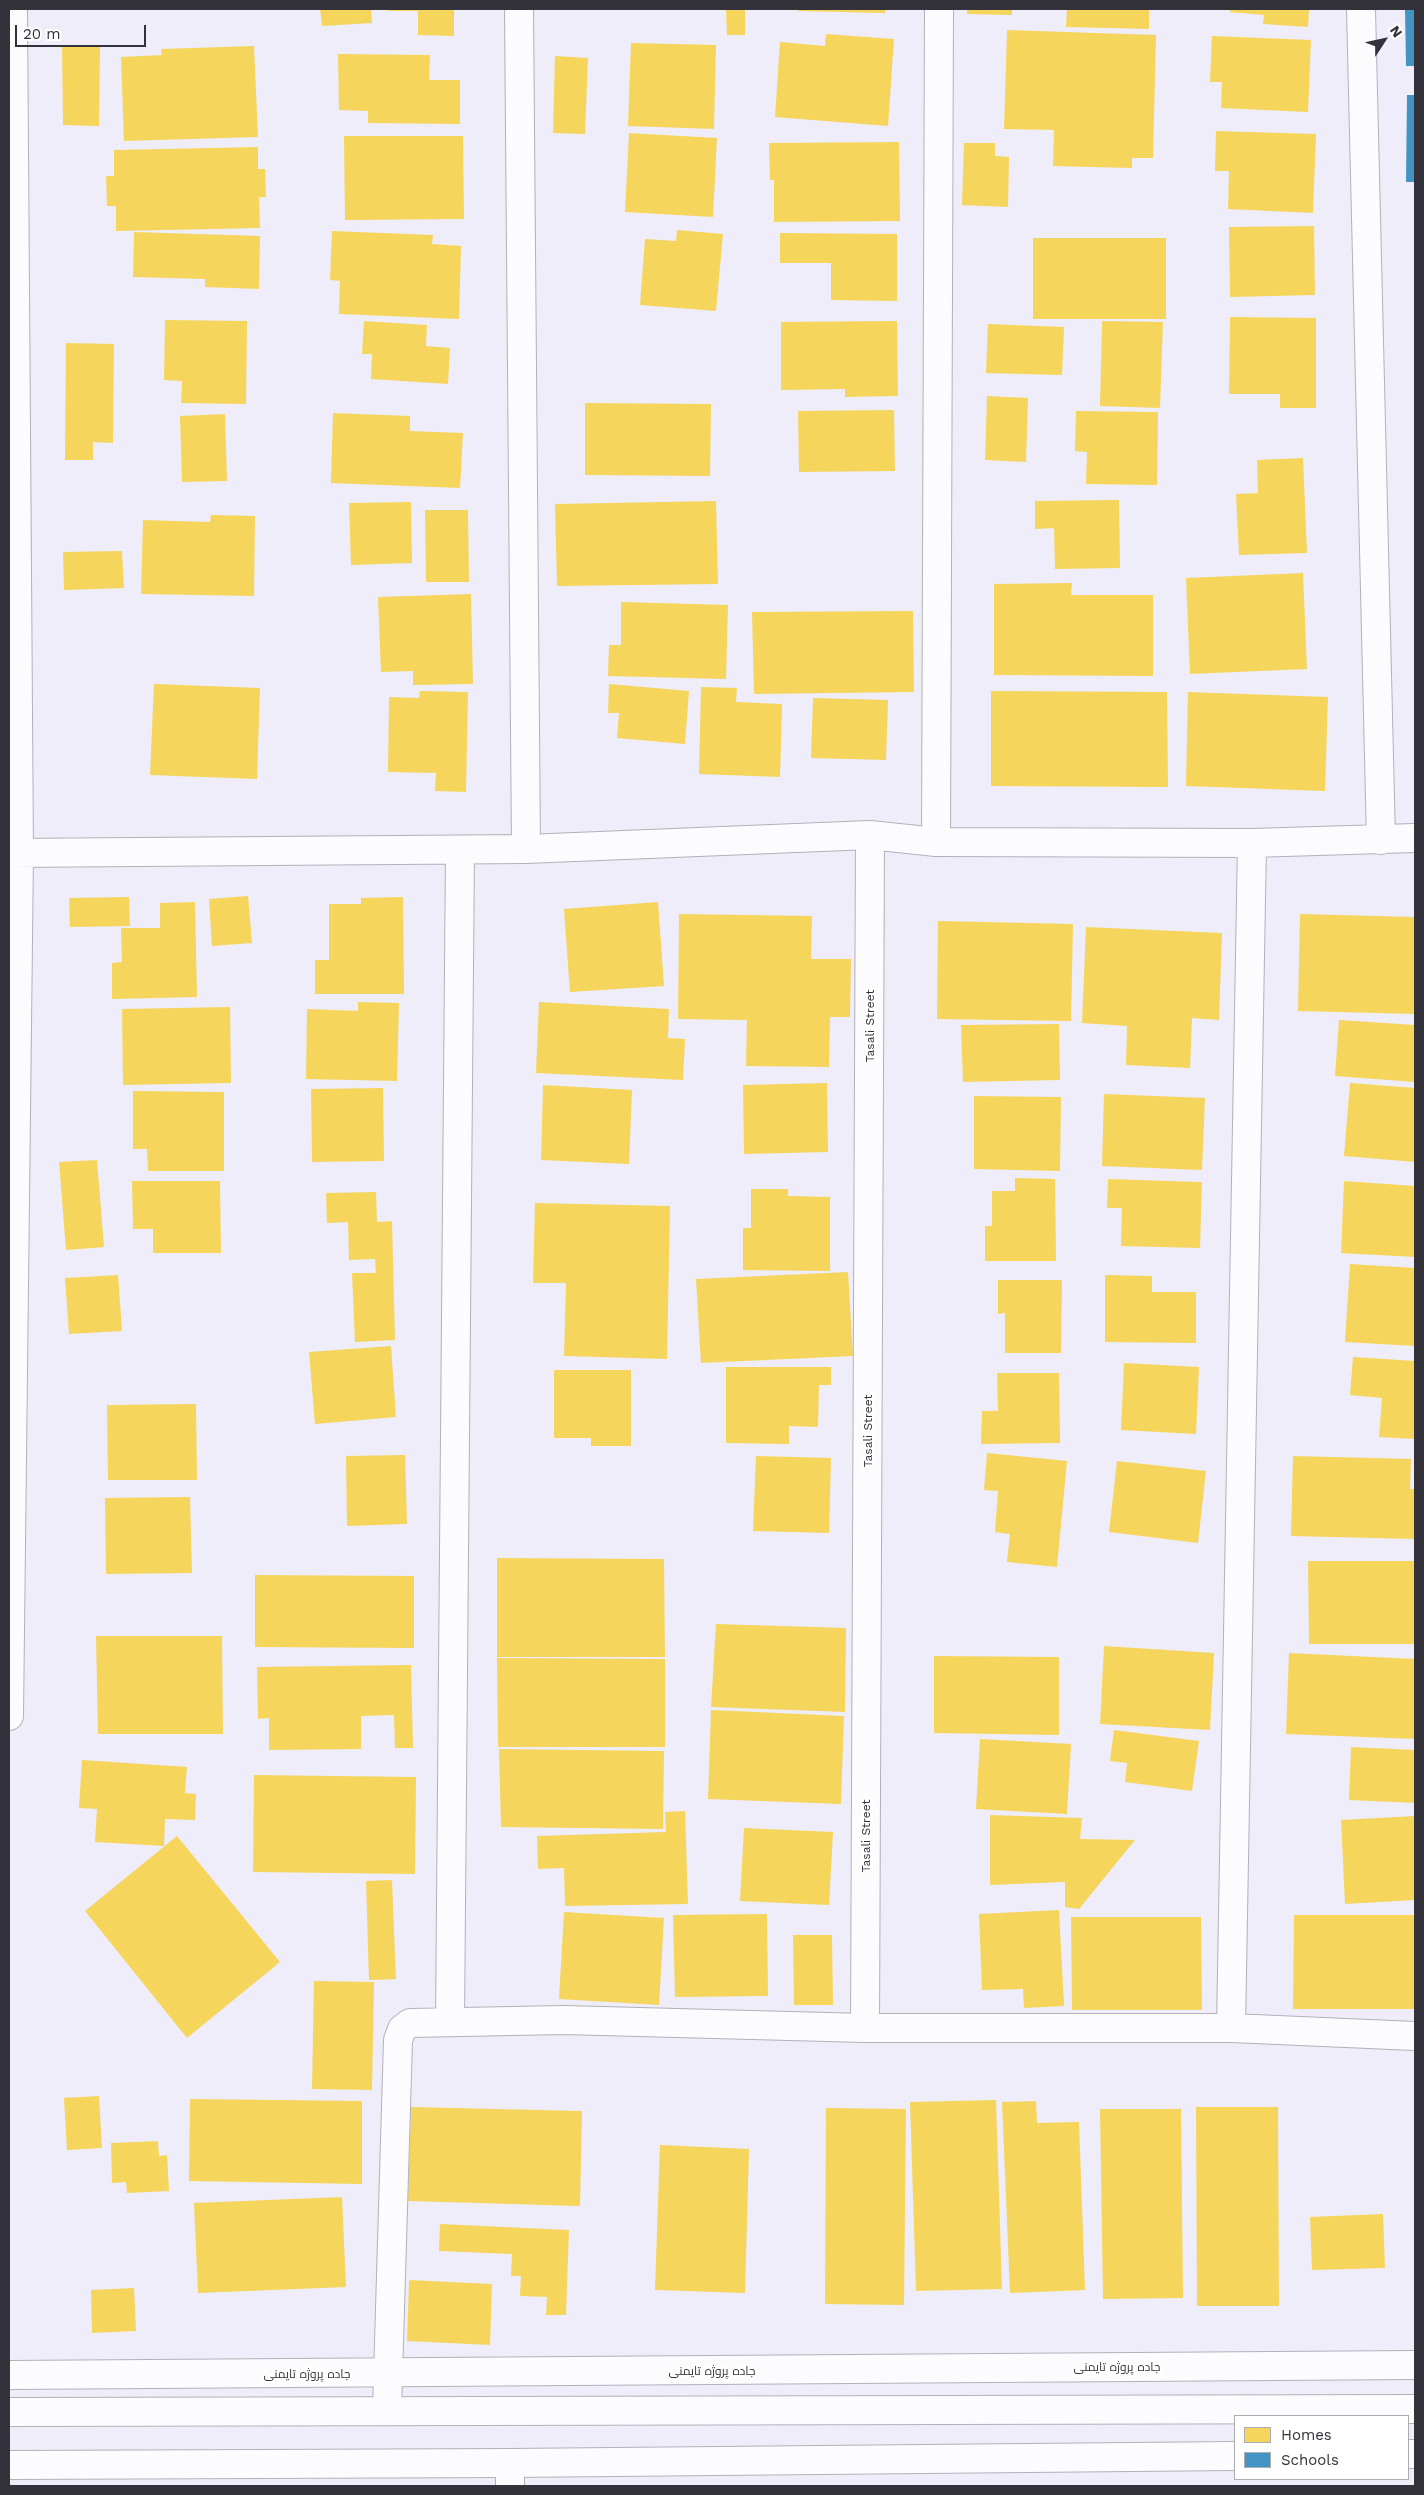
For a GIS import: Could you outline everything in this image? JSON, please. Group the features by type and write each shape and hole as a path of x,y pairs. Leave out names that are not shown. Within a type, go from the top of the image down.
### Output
{"street":[{"path":"9,1716 14,853 13,9"},
{"path":"519,9 526,849"},
{"path":"936,842 939,9"},
{"path":"1361,9 1381,840"},
{"path":"14,853 526,849 870,835 936,842 1252,843 1415,838"},
{"name":"Tasali Street","path":"865,2028 870,835"},
{"path":"1232,2028 1252,843"},
{"path":"450,2021 460,850"},
{"path":"387,2410 398,2040 402,2029 410,2023 564,2020 865,2028 1232,2028 1415,2036"},
{"name":"جاده پروژه تایمنی","path":"9,2376 1415,2364"},
{"path":"9,2412 1415,2409"},
{"path":"9,2465 510,2475 1234,2456"}],"building: Homes":[{"path":"320,9 371,9 372,23 322,26"},
{"path":"389,9 454,9 454,36 418,35 418,11 389,11"},
{"path":"726,9 745,9 745,35 727,35"},
{"path":"798,9 885,9 885,13 798,11"},
{"path":"967,9 1012,9 1012,15 967,14"},
{"path":"1067,9 1149,9 1149,29 1066,27"},
{"path":"1230,9 1309,9 1308,27 1263,24 1264,15 1230,12"},
{"path":"1007,30 1156,35 1153,158 1132,158 1132,168 1053,166 1054,130 1004,129"},
{"path":"826,34 894,39 888,126 775,117 780,42 825,46"},
{"path":"1212,36 1311,40 1308,112 1221,108 1222,82 1210,82"},
{"path":"631,43 716,45 714,129 628,126"},
{"path":"62,46 100,46 99,126 63,125"},
{"path":"254,46 258,137 124,141 121,57 162,55 161,49"},
{"path":"338,54 430,55 429,80 460,80 460,124 368,123 368,111 339,110"},
{"path":"555,56 588,58 585,134 553,133"},
{"path":"1216,131 1316,134 1313,213 1228,209 1229,171 1215,171"},
{"path":"629,133 717,138 713,217 625,212"},
{"path":"344,136 463,136 464,219 345,220"},
{"path":"899,142 900,221 774,222 774,180 770,180 769,143"},
{"path":"964,143 995,143 995,156 1009,157 1008,207 962,205"},
{"path":"258,147 258,169 265,169 266,197 259,197 260,228 116,231 116,206 107,206 106,176 114,176 114,150"},
{"path":"1314,226 1315,295 1230,297 1229,227"},
{"path":"677,230 723,234 716,311 640,305 645,239 676,241"},
{"path":"332,231 433,235 432,244 461,246 459,319 339,314 340,281 330,280"},
{"path":"134,232 260,236 259,289 205,287 205,279 133,277"},
{"path":"780,233 897,234 897,301 831,300 831,263 780,263"},
{"path":"1033,238 1166,238 1166,319 1033,319"},
{"path":"1230,317 1316,318 1316,408 1280,408 1280,394 1229,394"},
{"path":"165,320 247,321 246,404 181,403 182,381 164,380"},
{"path":"364,321 427,325 426,346 450,348 448,384 371,379 372,354 362,354"},
{"path":"897,321 898,396 845,397 845,389 781,390 781,322"},
{"path":"1102,321 1163,322 1160,408 1100,406"},
{"path":"988,324 1064,327 1062,375 986,373"},
{"path":"66,343 114,344 113,443 93,442 93,460 65,460"},
{"path":"987,396 1028,398 1026,462 985,460"},
{"path":"585,403 711,404 710,476 585,475"},
{"path":"894,410 895,471 799,472 798,411"},
{"path":"1076,411 1158,412 1157,485 1086,484 1087,452 1075,451"},
{"path":"333,413 410,416 410,431 463,433 460,488 331,483"},
{"path":"225,414 227,481 182,482 180,416"},
{"path":"1303,458 1307,553 1239,555 1236,494 1258,493 1257,460"},
{"path":"1119,500 1120,568 1055,569 1054,528 1035,529 1035,501"},
{"path":"716,501 718,584 557,586 555,504"},
{"path":"411,502 412,563 351,565 349,503"},
{"path":"425,510 468,510 469,582 426,582"},
{"path":"211,515 255,516 254,596 141,594 143,520 210,522"},
{"path":"122,551 124,588 64,590 63,552"},
{"path":"1303,573 1307,669 1190,674 1186,578"},
{"path":"1072,583 1071,595 1153,595 1153,676 994,675 994,584"},
{"path":"471,594 473,684 413,685 413,671 381,672 378,597"},
{"path":"621,602 728,605 726,679 608,676 609,645 621,645"},
{"path":"913,611 914,692 754,694 752,612"},
{"path":"154,684 260,688 257,779 150,775"},
{"path":"609,684 689,691 685,744 617,738 619,713 608,713"},
{"path":"701,687 737,688 736,702 782,704 780,777 699,774"},
{"path":"420,691 468,692 466,792 435,791 436,773 388,772 389,697 419,698"},
{"path":"991,691 1167,692 1168,787 991,786"},
{"path":"1188,692 1328,697 1325,791 1186,786"},
{"path":"813,698 888,700 886,760 811,758"},
{"path":"248,896 252,943 212,946 209,899"},
{"path":"129,897 130,926 70,927 69,898"},
{"path":"403,897 404,994 315,994 315,960 329,960 329,904 361,904 361,898"},
{"path":"195,902 197,997 112,999 112,963 122,962 121,928 160,928 160,903"},
{"path":"658,902 664,986 570,992 564,909"},
{"path":"679,914 812,916 811,959 851,959 850,1017 830,1017 829,1067 746,1066 747,1020 678,1019"},
{"path":"1300,914 1415,917 1415,1014 1298,1011"},
{"path":"938,921 1073,924 1071,1021 937,1019"},
{"path":"1086,927 1222,933 1219,1020 1192,1018 1190,1068 1126,1065 1127,1026 1082,1023"},
{"path":"358,1002 399,1003 397,1081 306,1079 307,1009 358,1011"},
{"path":"539,1002 669,1009 668,1038 685,1039 683,1080 536,1073"},
{"path":"230,1007 231,1083 123,1085 122,1009"},
{"path":"1339,1020 1415,1025 1415,1082 1335,1076"},
{"path":"1059,1024 1060,1080 963,1082 961,1025"},
{"path":"827,1083 828,1152 744,1154 743,1085"},
{"path":"1350,1083 1415,1088 1415,1162 1344,1156"},
{"path":"543,1085 632,1090 629,1164 541,1160"},
{"path":"383,1088 384,1161 312,1162 311,1089"},
{"path":"133,1091 224,1092 224,1171 148,1171 147,1149 133,1149"},
{"path":"1104,1094 1205,1098 1202,1170 1102,1166"},
{"path":"974,1096 1061,1097 1060,1171 974,1169"},
{"path":"97,1160 104,1247 66,1250 59,1162"},
{"path":"1015,1178 1055,1179 1056,1261 985,1261 985,1226 992,1226 992,1191 1015,1191"},
{"path":"1108,1179 1202,1182 1200,1248 1121,1246 1122,1208 1107,1208"},
{"path":"132,1181 220,1181 221,1253 153,1253 153,1229 133,1229"},
{"path":"1344,1181 1415,1186 1415,1257 1341,1253"},
{"path":"751,1189 788,1189 788,1196 830,1197 830,1271 743,1270 743,1228 751,1228"},
{"path":"376,1192 377,1222 392,1221 395,1340 355,1342 352,1273 376,1273 375,1259 349,1260 348,1222 327,1223 326,1193"},
{"path":"535,1203 670,1206 667,1359 564,1356 566,1283 533,1283"},
{"path":"1350,1264 1415,1268 1415,1346 1345,1342"},
{"path":"848,1272 853,1356 701,1363 696,1279"},
{"path":"118,1275 122,1331 69,1334 65,1278"},
{"path":"1105,1275 1152,1276 1152,1292 1196,1292 1196,1343 1105,1342"},
{"path":"998,1280 1062,1280 1061,1353 1005,1353 1005,1313 998,1314"},
{"path":"391,1346 396,1417 315,1424 309,1352"},
{"path":"1353,1357 1415,1361 1415,1439 1379,1437 1382,1398 1350,1395"},
{"path":"1124,1363 1199,1367 1196,1434 1121,1430"},
{"path":"726,1367 831,1367 831,1385 819,1385 818,1427 789,1426 789,1444 726,1443"},
{"path":"554,1370 631,1370 631,1446 591,1446 591,1438 554,1438"},
{"path":"997,1373 1059,1373 1060,1443 981,1444 982,1411 998,1411"},
{"path":"196,1404 197,1480 108,1480 107,1405"},
{"path":"987,1453 1067,1461 1057,1567 1007,1562 1010,1534 995,1532 998,1491 984,1490"},
{"path":"405,1455 407,1524 347,1526 346,1456"},
{"path":"756,1456 831,1458 829,1533 753,1531"},
{"path":"1293,1456 1411,1459 1410,1489 1415,1489 1415,1539 1291,1536"},
{"path":"1117,1461 1206,1471 1198,1543 1109,1532"},
{"path":"190,1497 192,1573 106,1574 105,1498"},
{"path":"497,1558 664,1559 665,1657 497,1657"},
{"path":"1308,1561 1415,1561 1415,1644 1309,1644"},
{"path":"255,1575 414,1576 414,1648 255,1647"},
{"path":"716,1624 846,1628 845,1712 711,1707"},
{"path":"96,1636 222,1636 223,1734 98,1734"},
{"path":"1104,1646 1214,1653 1210,1730 1100,1724"},
{"path":"1289,1653 1415,1659 1415,1739 1286,1734"},
{"path":"934,1656 1059,1657 1059,1735 934,1733"},
{"path":"497,1658 665,1659 665,1747 498,1747"},
{"path":"411,1665 413,1748 395,1748 394,1715 361,1716 361,1749 269,1750 269,1718 258,1719 257,1667"},
{"path":"711,1710 844,1716 841,1804 708,1799"},
{"path":"1114,1730 1199,1741 1192,1791 1125,1782 1127,1763 1110,1761"},
{"path":"980,1739 1071,1744 1067,1814 976,1809"},
{"path":"1351,1747 1415,1750 1415,1803 1349,1800"},
{"path":"499,1749 664,1751 663,1829 501,1827"},
{"path":"82,1760 187,1767 185,1793 196,1794 195,1820 165,1819 164,1846 95,1842 97,1809 79,1808"},
{"path":"254,1775 416,1777 415,1874 253,1872"},
{"path":"685,1811 688,1904 565,1906 564,1868 538,1869 537,1836 666,1832 665,1812"},
{"path":"990,1815 1082,1818 1080,1839 1135,1840 1079,1909 1065,1907 1065,1882 990,1885"},
{"path":"1415,1816 1415,1900 1345,1904 1341,1820"},
{"path":"744,1828 833,1832 829,1905 740,1901"},
{"path":"177,1836 280,1962 187,2038 85,1911"},
{"path":"392,1880 396,1979 369,1980 366,1881"},
{"path":"1059,1910 1064,2006 1024,2008 1023,1989 982,1990 979,1914"},
{"path":"564,1912 664,1918 659,2005 559,1999"},
{"path":"767,1914 768,1996 675,1997 673,1915"},
{"path":"1294,1915 1415,1915 1415,2009 1293,2009"},
{"path":"1071,1917 1201,1917 1202,2010 1072,2010"},
{"path":"793,1935 832,1935 833,2005 794,2005"},
{"path":"314,1981 374,1982 372,2090 312,2089"},
{"path":"99,2096 102,2148 67,2150 64,2098"},
{"path":"190,2099 362,2101 362,2184 189,2181"},
{"path":"996,2100 1002,2289 916,2291 910,2102"},
{"path":"1036,2101 1037,2123 1079,2122 1085,2290 1010,2293 1002,2102"},
{"path":"411,2107 582,2111 580,2206 408,2201"},
{"path":"1196,2107 1278,2107 1279,2306 1197,2306"},
{"path":"826,2108 906,2109 904,2305 825,2304"},
{"path":"1100,2109 1181,2109 1183,2298 1103,2299"},
{"path":"158,2141 159,2156 167,2155 169,2191 127,2193 126,2182 112,2183 111,2143"},
{"path":"660,2145 749,2149 745,2293 655,2290"},
{"path":"342,2197 346,2287 198,2293 194,2203"},
{"path":"1383,2214 1385,2268 1312,2270 1310,2217"},
{"path":"440,2224 569,2230 566,2315 546,2315 547,2297 520,2296 521,2276 511,2276 512,2254 439,2251"},
{"path":"409,2280 492,2284 490,2345 407,2341"},
{"path":"134,2288 136,2331 92,2333 91,2290"}],"building: Schools":[{"path":"1405,9 1415,9 1415,66 1406,66"},
{"path":"1407,95 1415,95 1415,182 1406,182"}]}
